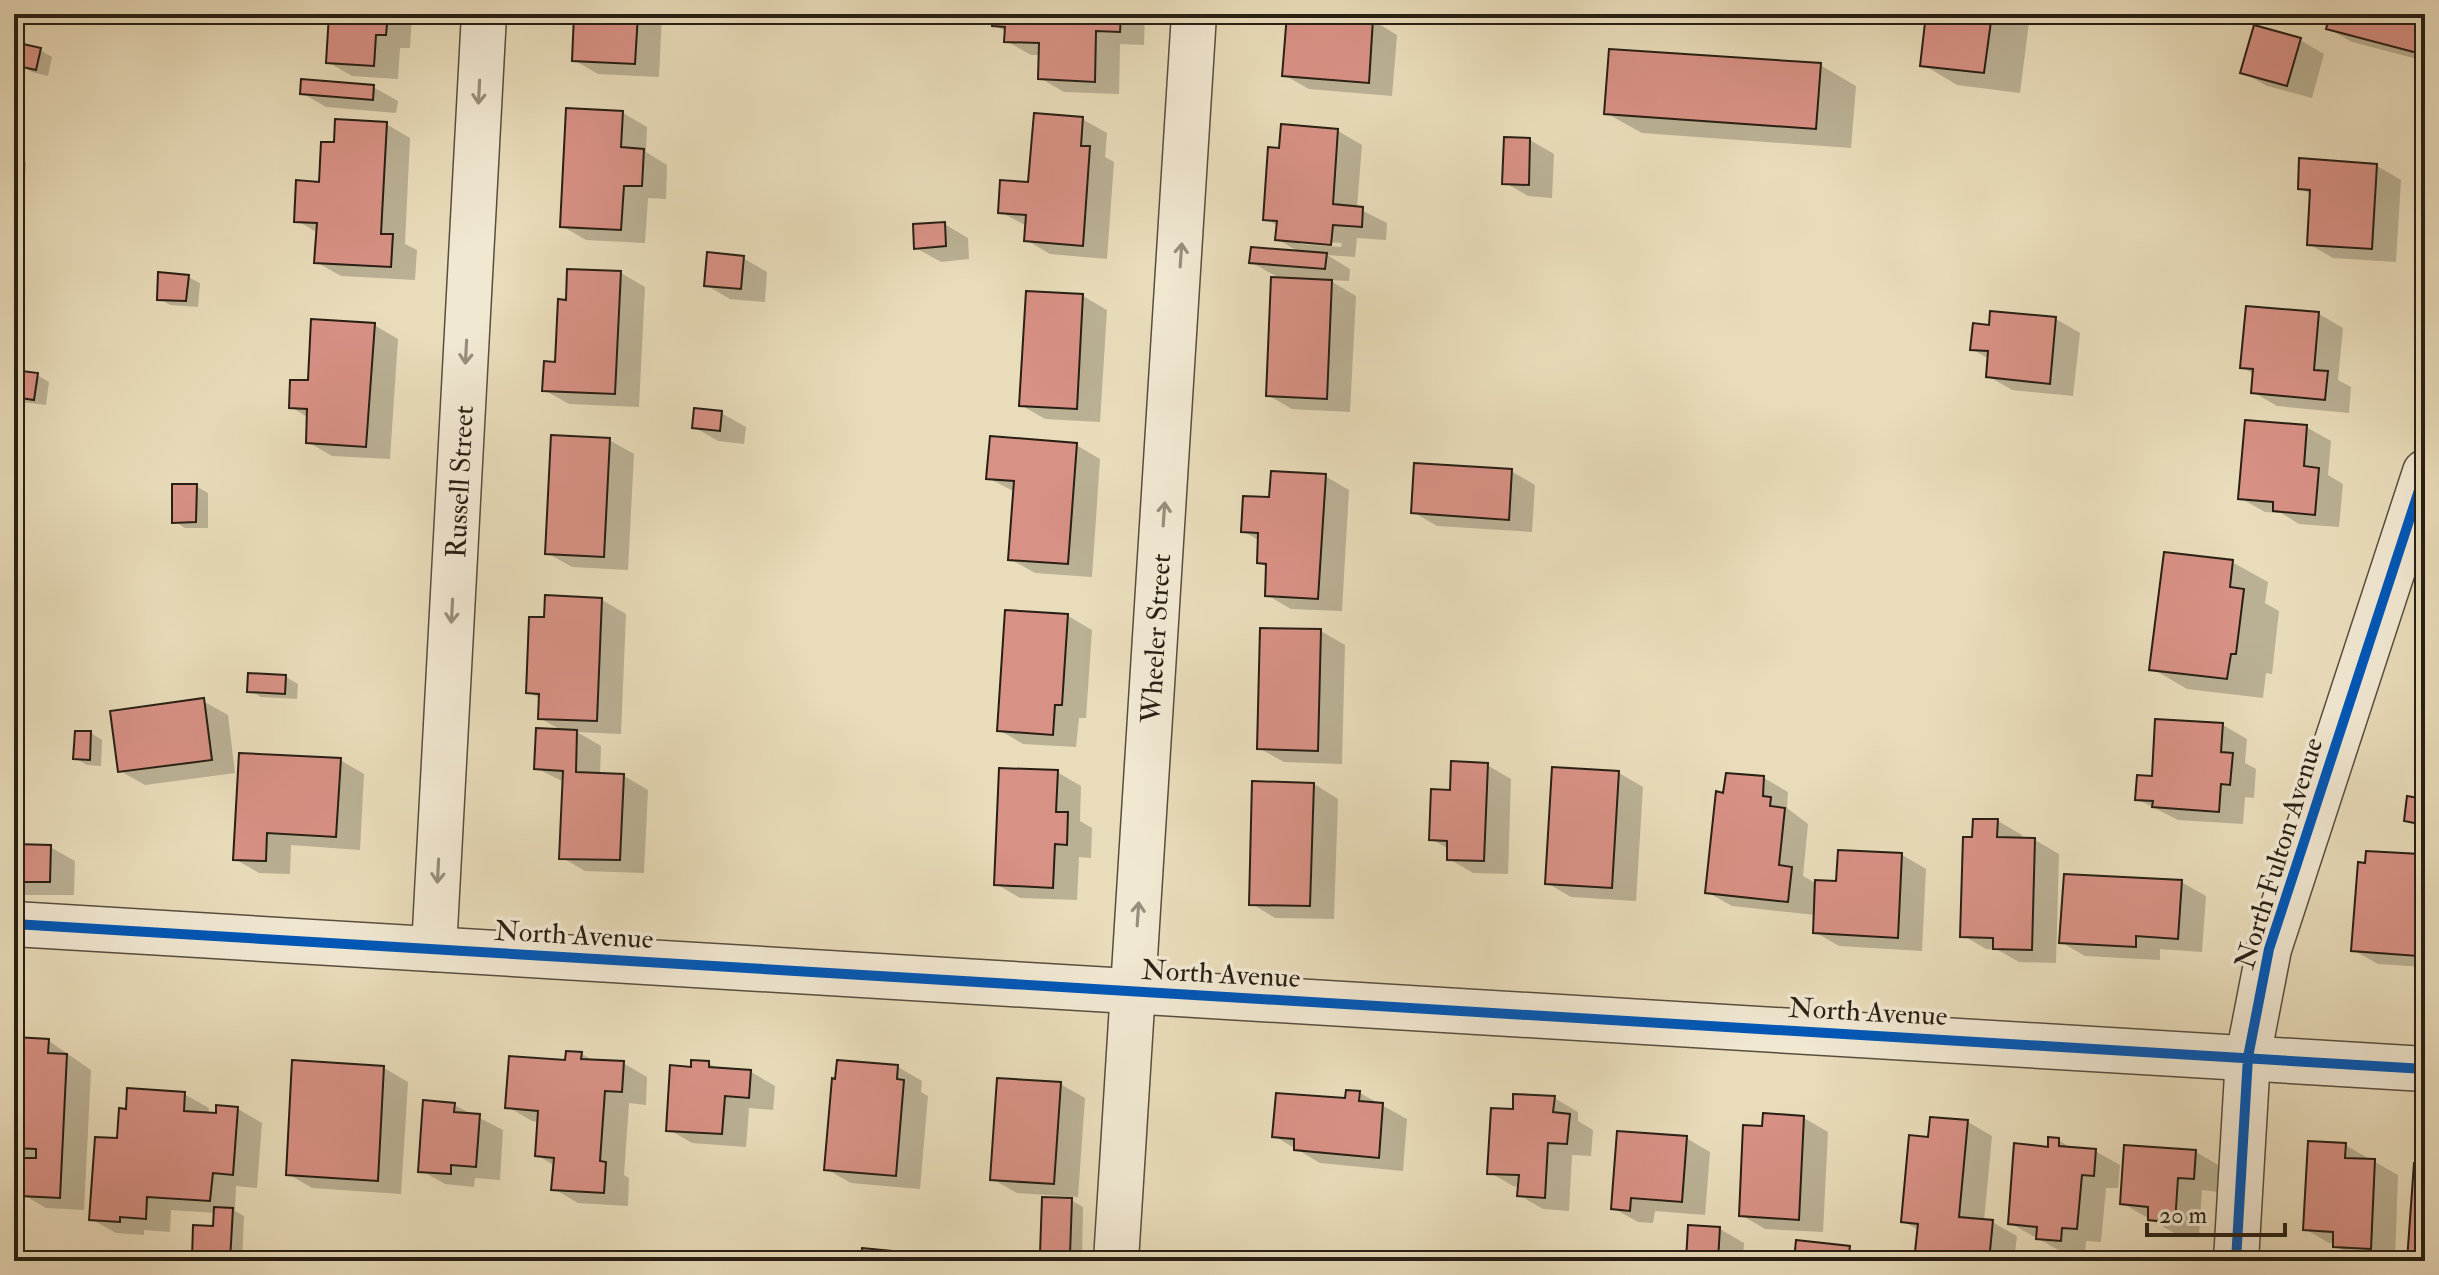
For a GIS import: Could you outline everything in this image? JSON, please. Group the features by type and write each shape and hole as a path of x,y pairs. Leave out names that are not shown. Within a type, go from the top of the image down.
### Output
{"street":[{"name":"Russell Street","path":"434,949 484,14"},
{"name":"Wheeler Street","path":"1116,1261 1194,14"},
{"name":"North Fulton Avenue","path":"2236,1261 2248,1057 2269,949 2425,472"},
{"name":"North Avenue","path":"14,924 2425,1069"}],"building":[{"path":"329,14 388,14 386,35 376,35 374,66 326,63"},
{"path":"574,14 638,14 635,64 572,61"},
{"path":"992,14 1121,14 1120,32 1096,31 1095,82 1038,79 1039,43 1004,42 1005,27 992,26"},
{"path":"1287,14 1353,14 1353,17 1373,19 1369,83 1282,76"},
{"path":"1926,14 1992,14 1984,73 1920,66"},
{"path":"2330,14 2425,14 2425,55 2326,29"},
{"path":"2254,25 2301,38 2287,86 2240,73"},
{"path":"23,44 41,48 36,70 18,66"},
{"path":"1609,49 1821,63 1816,129 1604,114"},
{"path":"301,79 374,85 373,100 300,94"},
{"path":"566,108 623,111 621,147 644,149 642,186 624,186 621,230 560,227"},
{"path":"1034,113 1083,117 1081,146 1090,146 1083,246 1024,241 1026,215 998,213 1000,180 1028,182"},
{"path":"335,119 387,122 381,234 393,234 391,267 314,263 317,223 294,222 296,180 319,182 321,142 334,142"},
{"path":"1281,124 1338,129 1333,204 1363,207 1362,227 1333,225 1331,245 1275,240 1277,221 1263,220 1268,147 1279,148"},
{"path":"1504,137 1530,138 1529,185 1502,184"},
{"path":"2299,158 2377,164 2372,249 2307,245 2310,190 2298,189"},
{"path":"945,222 946,246 914,249 913,224"},
{"path":"1251,247 1327,253 1325,269 1249,263"},
{"path":"707,252 744,256 741,289 704,286"},
{"path":"567,269 621,271 615,394 542,391 544,361 555,362 558,299 566,300"},
{"path":"158,272 189,275 186,301 157,300"},
{"path":"1271,277 1332,280 1327,399 1266,396"},
{"path":"1026,291 1083,294 1077,409 1019,406"},
{"path":"2246,306 2319,312 2314,370 2328,371 2325,400 2251,393 2253,369 2240,368"},
{"path":"1990,311 2056,317 2050,384 1986,377 1988,351 1970,350 1973,323 1989,325"},
{"path":"311,319 375,323 366,447 306,443 307,409 289,408 290,380 308,380"},
{"path":"14,370 38,373 34,400 14,397"},
{"path":"694,408 722,411 720,431 692,428"},
{"path":"2245,420 2307,425 2304,466 2319,468 2315,515 2273,511 2273,502 2238,499"},
{"path":"551,435 610,438 604,557 545,554"},
{"path":"990,436 1077,443 1068,564 1008,560 1014,481 986,479"},
{"path":"1414,463 1512,469 1509,520 1411,513"},
{"path":"1271,471 1326,474 1318,599 1265,596 1266,564 1257,563 1258,533 1241,532 1243,496 1269,497"},
{"path":"172,484 197,484 196,522 172,523"},
{"path":"2164,552 2233,560 2230,587 2244,589 2236,654 2231,654 2227,679 2149,670"},
{"path":"545,595 602,598 597,721 538,719 539,694 526,693 529,617 544,617"},
{"path":"1005,610 1068,614 1062,705 1055,705 1053,735 997,731"},
{"path":"1260,628 1321,629 1318,751 1257,749"},
{"path":"248,673 286,675 285,694 247,692"},
{"path":"204,698 212,760 118,772 110,711"},
{"path":"2155,719 2223,723 2221,752 2233,753 2230,785 2221,784 2219,812 2152,807 2153,801 2135,800 2137,775 2152,776"},
{"path":"536,728 577,730 576,772 624,774 620,860 559,859 563,771 534,769"},
{"path":"75,731 91,731 90,760 73,759"},
{"path":"239,753 341,758 336,837 267,833 266,861 233,860"},
{"path":"1451,761 1488,763 1484,861 1447,860 1447,841 1429,840 1431,789 1450,790"},
{"path":"1552,767 1619,771 1612,888 1545,884"},
{"path":"999,768 1058,770 1056,812 1068,812 1067,845 1055,844 1053,888 994,885"},
{"path":"1726,773 1764,776 1763,796 1771,797 1770,806 1785,808 1779,865 1792,867 1788,902 1705,893 1716,791 1723,793"},
{"path":"1252,781 1314,783 1310,906 1249,905"},
{"path":"2407,796 2425,799 2425,825 2404,821"},
{"path":"1973,819 1998,819 1997,837 2035,838 2032,950 1993,949 1993,938 1960,937 1963,837 1972,837"},
{"path":"14,844 51,845 50,882 14,882"},
{"path":"1838,850 1902,853 1898,938 1813,933 1815,880 1836,881"},
{"path":"2366,851 2420,854 2419,869 2425,870 2418,956 2351,951 2358,862 2365,863"},
{"path":"2064,874 2182,880 2178,939 2136,936 2136,947 2059,943"},
{"path":"14,1037 49,1039 48,1053 67,1054 60,1198 20,1196 22,1158 36,1158 36,1149 14,1148"},
{"path":"566,1051 582,1052 581,1059 624,1061 622,1092 605,1091 600,1161 606,1162 604,1193 551,1190 554,1158 535,1156 538,1111 505,1108 509,1056 565,1060"},
{"path":"292,1060 384,1066 378,1181 286,1175"},
{"path":"691,1060 709,1061 709,1067 751,1070 749,1098 725,1096 722,1134 666,1131 670,1065 691,1067"},
{"path":"837,1060 898,1065 897,1079 904,1080 896,1176 824,1170 832,1078 835,1079"},
{"path":"997,1078 1061,1082 1054,1184 990,1180"},
{"path":"127,1088 185,1092 184,1111 216,1113 216,1105 238,1107 233,1175 213,1173 210,1201 147,1197 146,1219 120,1217 120,1222 89,1220 95,1137 117,1138 119,1108 126,1109"},
{"path":"1346,1090 1360,1091 1359,1101 1383,1103 1379,1158 1294,1150 1294,1139 1272,1137 1276,1093 1345,1098"},
{"path":"1513,1094 1555,1096 1553,1112 1570,1114 1567,1144 1548,1143 1545,1198 1517,1196 1519,1175 1487,1174 1491,1108 1513,1109"},
{"path":"423,1100 455,1103 454,1112 480,1114 476,1167 451,1165 451,1174 418,1172"},
{"path":"1763,1113 1804,1116 1799,1220 1739,1216 1743,1125 1762,1126"},
{"path":"1930,1117 1968,1120 1959,1217 1993,1220 1989,1261 1914,1261 1918,1224 1901,1222 1909,1135 1928,1137"},
{"path":"1617,1131 1687,1136 1682,1202 1631,1198 1630,1211 1611,1209"},
{"path":"2048,1137 2059,1138 2059,1146 2096,1149 2094,1176 2082,1175 2077,1229 2062,1228 2061,1241 2036,1239 2037,1227 2008,1224 2014,1143 2048,1147"},
{"path":"2308,1141 2346,1143 2345,1158 2375,1159 2371,1249 2333,1247 2333,1232 2303,1230"},
{"path":"2124,1145 2196,1150 2194,1179 2178,1178 2175,1223 2148,1220 2148,1207 2120,1204"},
{"path":"2414,1163 2425,1164 2425,1261 2407,1261"},
{"path":"1042,1197 1072,1198 1070,1255 1040,1254"},
{"path":"214,1207 233,1208 230,1261 192,1259 193,1225 213,1226"},
{"path":"1688,1225 1720,1227 1718,1261 1686,1261"},
{"path":"1796,1240 1850,1246 1848,1261 1794,1261"},
{"path":"862,1248 902,1252 901,1261 861,1261"}],"cycle path":[{"path":"2236,1261 2248,1057 2269,949 2425,472"},
{"path":"14,924 2425,1069"}]}
